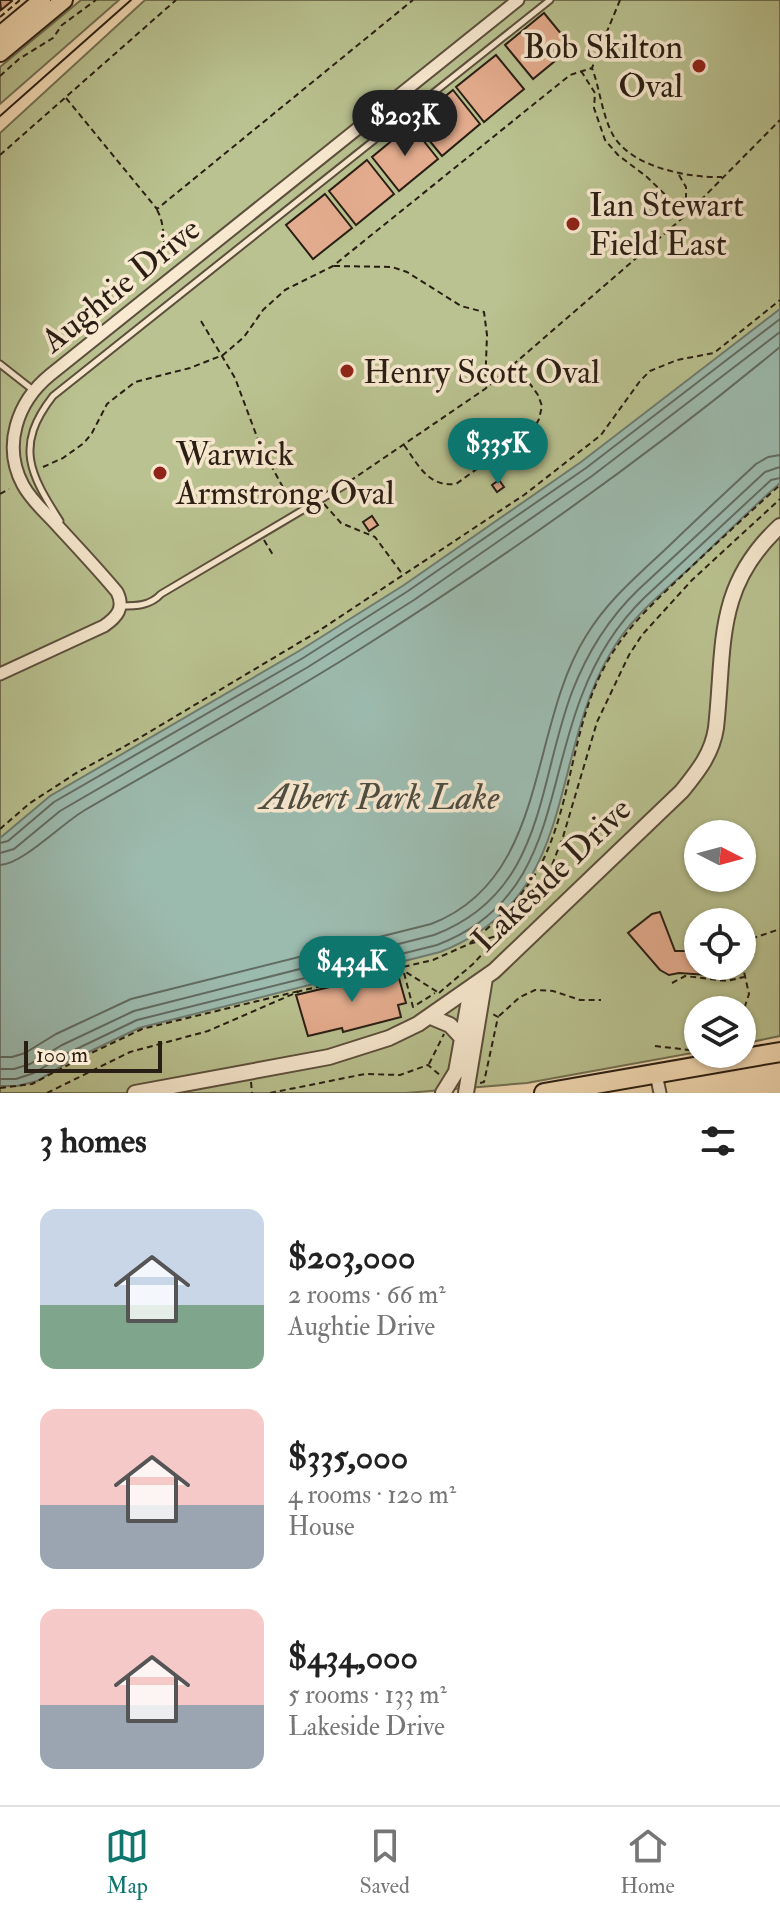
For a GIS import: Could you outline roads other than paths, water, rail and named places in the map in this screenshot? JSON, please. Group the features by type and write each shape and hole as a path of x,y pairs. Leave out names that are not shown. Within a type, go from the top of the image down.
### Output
{"highway":[{"path":"544,1093 780,1052"}],"main road":[{"path":"0,35 42,0"},
{"path":"0,53 64,0"}],"street":[{"name":"Aughtie Drive","path":"121,606 117,592 24,488 13,445 17,421 34,391 518,0"},
{"name":"Lakeside Drive","path":"135,1093 329,1057 389,1038 431,1017 485,978 682,791 704,761 714,742 723,637 731,595 749,560 763,541 780,526"},
{"path":"0,674 104,626 116,617 121,606"},
{"path":"467,1089 485,978"},
{"path":"447,1088 456,1072 471,989"},
{"path":"431,1017 450,1025 462,1038"},
{"path":"656,1074 660,1093"}],"lane":[{"path":"75,546 37,487 31,464 35,425 53,396 550,0"},
{"path":"0,364 34,391"},
{"path":"121,606 151,602 345,485"}],"water":[{"name":"Albert Park Lake","path":"780,309 780,483 647,607 618,641 591,695 554,822 539,862 516,898 485,928 440,952 139,1028 70,1061 37,1081 0,1086 0,838 50,796 299,651 404,585 581,462"}],"tram line":[{"path":"0,116 131,0"}],"place":[{"name":"Bob Skilton Oval","path":"699,66"},
{"name":"Ian Stewart Field East","path":"573,224"},
{"name":"Henry Scott Oval","path":"347,371"},
{"name":"Warwick Armstrong Oval","path":"160,473"}]}
